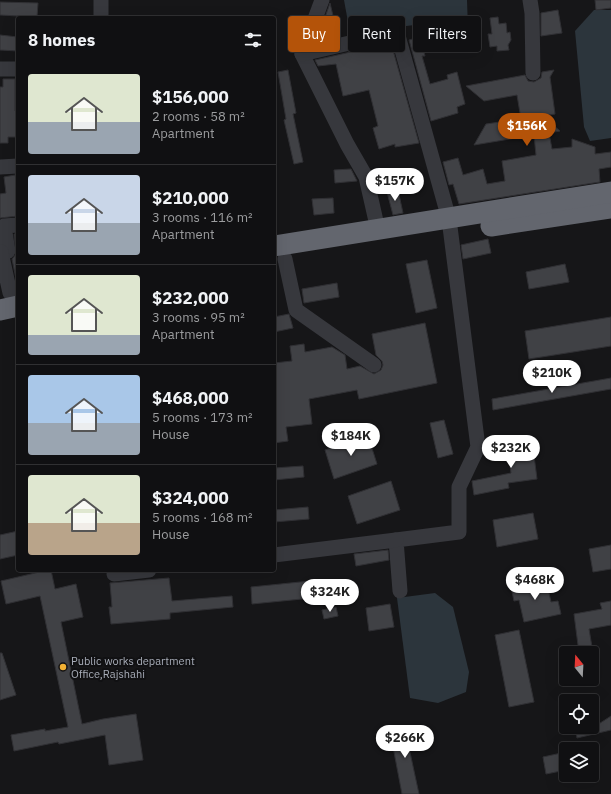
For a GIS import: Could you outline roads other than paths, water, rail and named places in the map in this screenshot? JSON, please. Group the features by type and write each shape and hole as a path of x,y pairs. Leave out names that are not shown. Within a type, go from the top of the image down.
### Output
{"highway":[{"path":"278,255 449,226 611,192"},
{"path":"278,255 378,230 449,226 611,208"}],"street":[{"path":"100,16 101,0"},
{"path":"322,0 302,54 347,144 366,177 378,230"},
{"path":"530,0 532,13 534,73"},
{"path":"276,555 459,532 459,487 478,447 449,226 397,32 302,54"},
{"path":"0,69 16,69"},
{"path":"0,167 16,166"},
{"path":"9,299 7,251 4,226 16,225"},
{"path":"278,255 296,310 374,365"},
{"path":"396,540 400,591"},
{"path":"114,574 132,572"}],"place":[{"name":"Public works department Office,Rajshahi","path":"63,667"}]}
